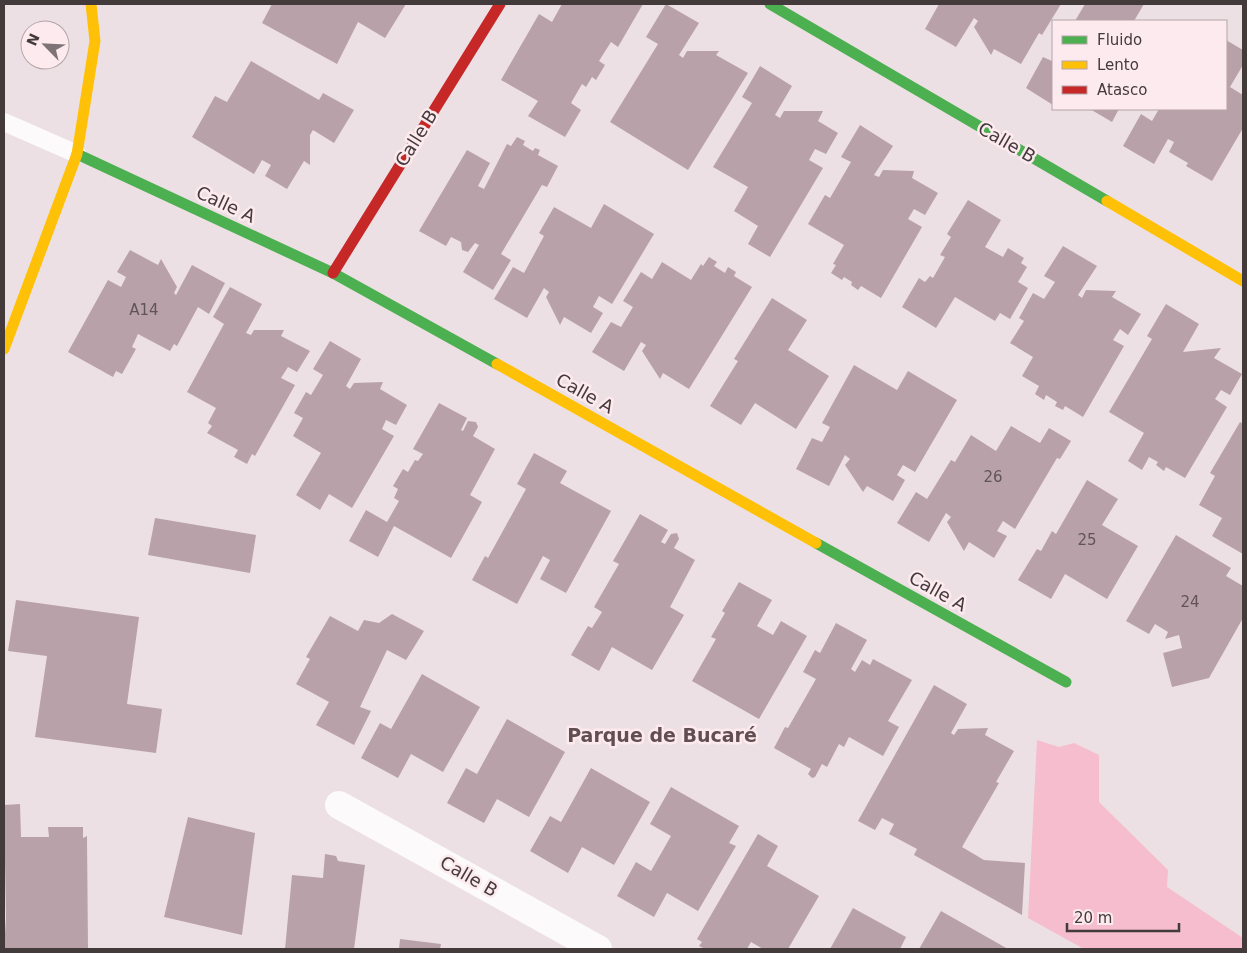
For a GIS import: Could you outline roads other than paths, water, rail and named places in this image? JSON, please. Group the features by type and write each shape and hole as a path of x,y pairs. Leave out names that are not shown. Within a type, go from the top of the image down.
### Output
{"street":[{"path":"4,349 77,154 95,41 91,4"},
{"name":"Calle B","path":"333,273 500,4"},
{"name":"Calle B","path":"770,4 1243,281"},
{"name":"Calle A","path":"77,154 333,273 1066,682"},
{"name":"Calle B","path":"339,805 598,949"}],"lane":[{"path":"4,122 77,154"}],"district":[{"name":"Parque de Bucaré","path":"662,735"}]}
